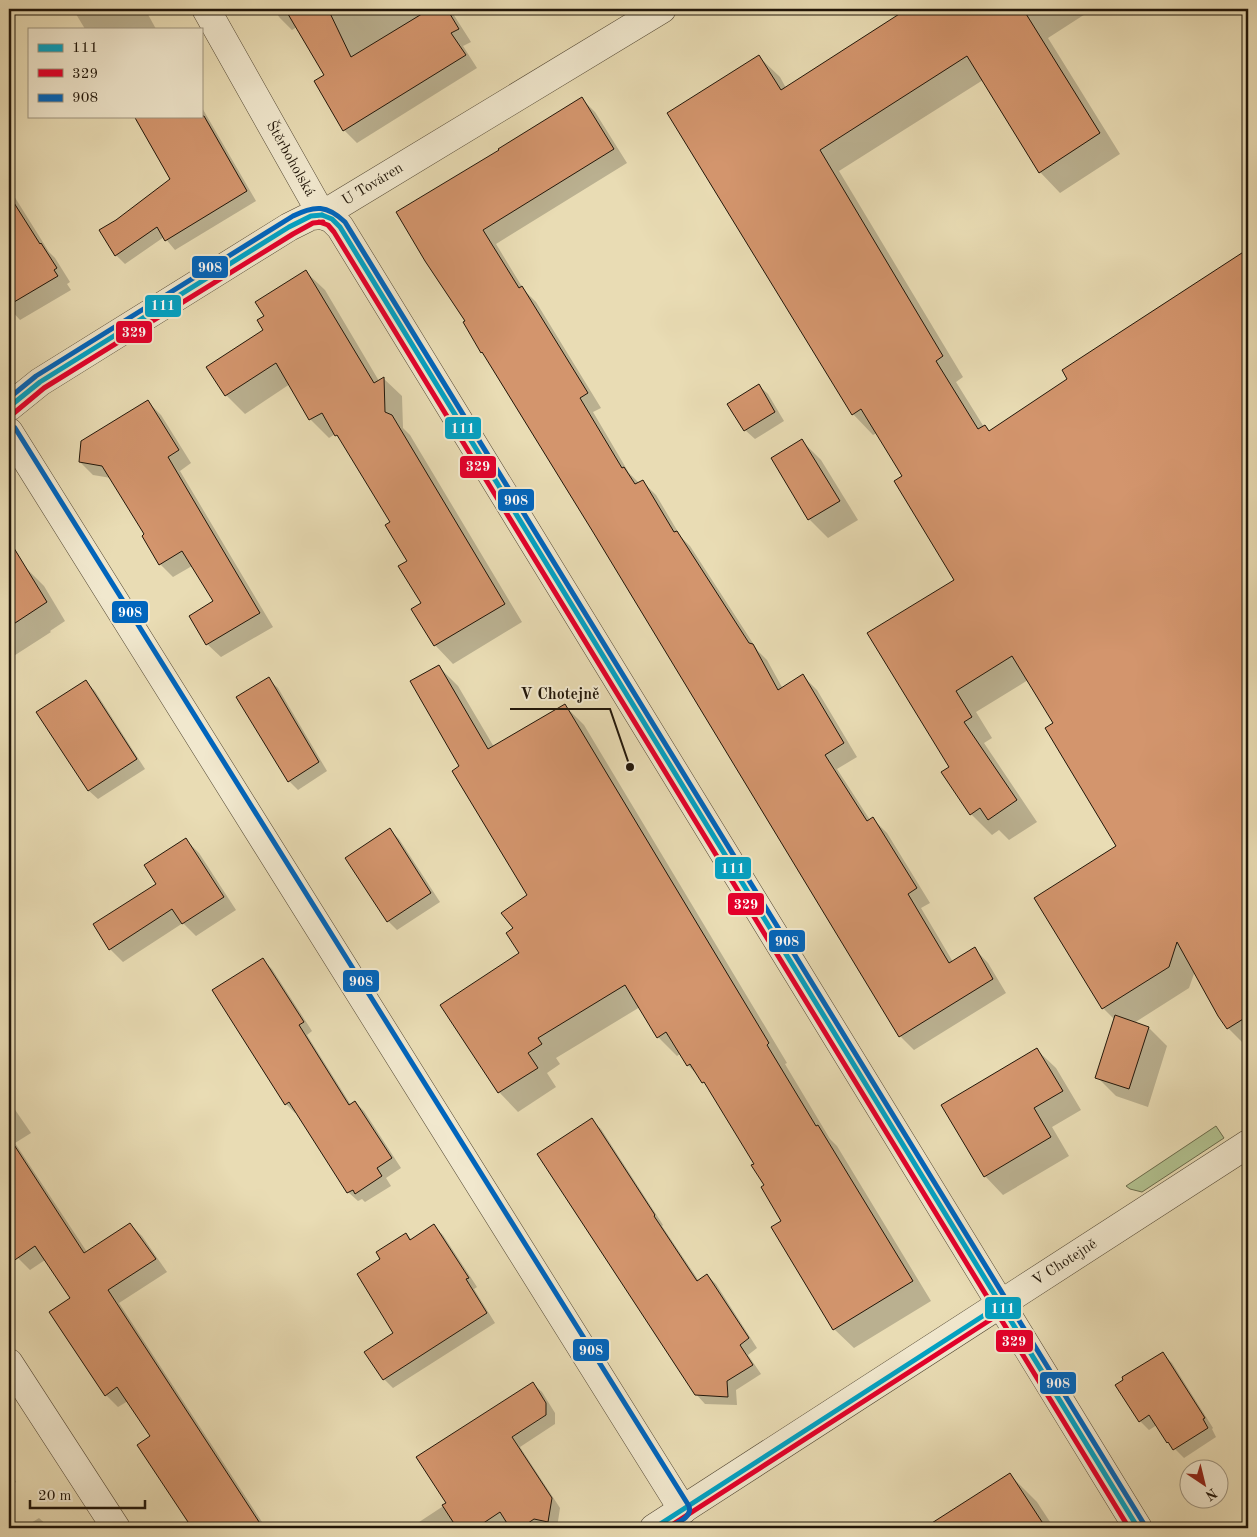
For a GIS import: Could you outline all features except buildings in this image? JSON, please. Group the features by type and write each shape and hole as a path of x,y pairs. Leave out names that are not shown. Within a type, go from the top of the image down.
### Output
{"street":[{"name":"Štěrboholská","path":"206,9 322,215 332,219 340,227 1138,1528"},
{"name":"U Továren","path":"9,407 40,382 281,233 311,216 322,215 662,9"},
{"path":"9,432 683,1510"},
{"name":"V Chotejně","path":"654,1528 1248,1144"},
{"path":"9,1364 116,1528"}],"green space":[{"path":"1216,1126 1224,1138 1142,1192 1126,1186"}],"transit line":[{"name":"908","path":"9,398 36,376 293,216 320,208 332,212 345,222 1144,1524"},
{"name":"111","path":"322,215 332,219 340,227 1138,1528"},
{"name":"111","path":"9,407 40,382 289,227 311,216 322,215"},
{"name":"329","path":"319,222 328,225 334,232 1129,1528"},
{"name":"329","path":"14,413 44,388 293,234 313,223 323,222"},
{"name":"908","path":"15,428 689,1506 689,1514 668,1528"},
{"name":"111","path":"654,1528 1000,1305"},
{"name":"329","path":"667,1528 1004,1311"}],"place":[{"name":"V Chotejně","path":"630,767"}]}
